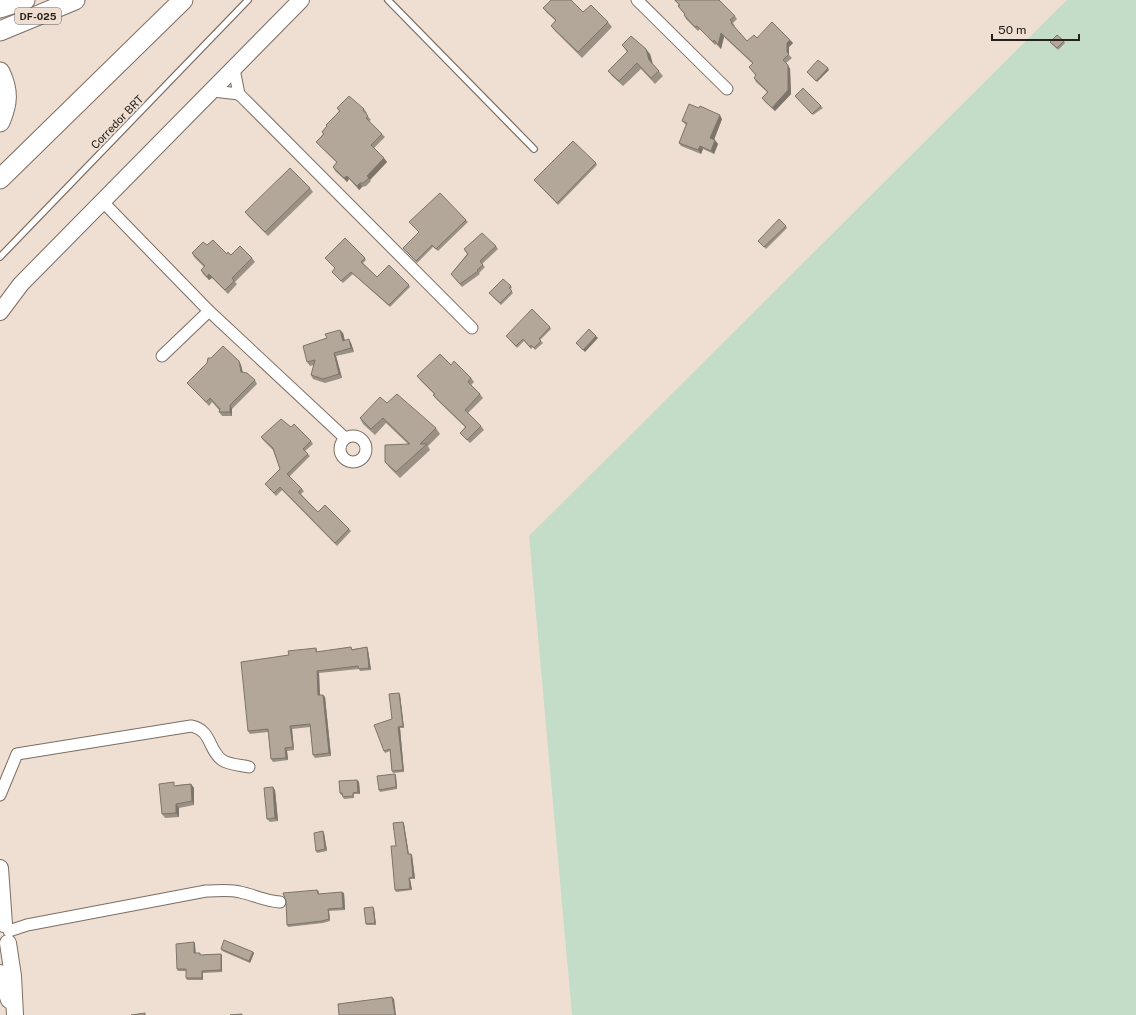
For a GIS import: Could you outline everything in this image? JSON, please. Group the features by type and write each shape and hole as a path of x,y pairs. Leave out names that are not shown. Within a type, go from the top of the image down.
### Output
{"highway":[{"name":"DF-025","path":"0,8 25,0"},
{"name":"DF-025","path":"0,31 75,0"},
{"path":"0,179 183,0"},
{"path":"0,72 6,88 7,106 0,122"}],"main road":[{"path":"0,312 21,284 213,91 301,0"},
{"path":"0,868 4,934 13,976 15,1015"},
{"path":"0,973 15,1015"}],"street":[{"path":"637,0 726,89"},
{"path":"234,69 239,94 472,328"},
{"path":"213,91 239,94"},
{"path":"102,201 209,311 345,438"},
{"path":"162,356 209,311"},
{"path":"0,795 17,754 191,726 199,728 205,733 218,756 223,760 249,767"},
{"path":"4,934 27,925 206,891 224,890 241,892 266,901 280,902"}],"lane":[{"name":"Corredor BRT","path":"0,257 248,0"},
{"path":"388,0 534,149"}],"green space":[{"path":"1067,0 1136,0 1136,1015 572,1015 529,536"}],"building":[{"path":"551,0 571,0 583,12 591,5 608,22 578,52 551,26 556,20 543,8"},
{"path":"675,0 719,0 735,16 730,20 732,22 731,23 747,41 754,35 757,38 772,22 790,40 787,43 787,52 789,54 783,60 788,65 788,90 772,108 762,98 768,92 754,78 756,75 749,67 753,63 721,33 718,45 714,40 713,42 697,26 695,27 684,15 685,14 678,6 680,5"},
{"path":"1057,35 1064,41 1057,48 1050,42"},
{"path":"631,36 646,49 649,60 659,71 651,78 637,63 619,81 608,71 628,51 622,45"},
{"path":"818,60 828,68 816,81 807,72"},
{"path":"803,88 821,106 812,114 795,96"},
{"path":"349,96 364,109 363,110 368,116 366,118 382,134 371,145 384,158 367,176 369,178 357,186 347,176 344,178 333,167 337,162 316,142 324,134 322,132 327,126 326,125 340,111 337,108"},
{"path":"689,104 699,108 700,106 720,115 710,138 715,140 711,151 700,146 698,150 679,143 687,123 682,121"},
{"path":"573,141 596,163 557,203 534,180"},
{"path":"290,168 310,188 265,232 245,212"},
{"path":"440,193 466,220 436,249 432,245 416,261 403,248 419,232 409,222"},
{"path":"779,219 786,226 764,247 758,241"},
{"path":"482,233 496,246 480,261 483,265 477,270 478,271 460,284 451,274 468,254 464,249"},
{"path":"345,238 365,258 361,262 377,277 389,265 409,285 389,305 351,272 341,281 332,272 335,268 325,258"},
{"path":"213,240 227,254 228,252 231,255 240,246 252,258 232,278 234,281 225,290 209,274 207,277 201,270 205,266 192,253 203,242 207,245"},
{"path":"503,279 511,286 509,288 512,291 500,303 489,293"},
{"path":"532,309 550,327 539,339 541,341 534,348 531,345 530,347 523,339 516,346 506,336"},
{"path":"589,329 596,336 583,350 576,343"},
{"path":"340,330 343,341 349,339 351,348 334,353 339,374 323,379 311,375 315,360 307,362 303,346 327,338 325,334"},
{"path":"223,346 239,361 241,372 247,373 255,380 230,405 230,412 219,412 220,409 210,398 206,402 187,383 207,363 208,358 211,358"},
{"path":"440,354 451,365 454,361 471,378 468,382 480,394 465,410 481,426 467,440 460,433 466,427 433,395 435,394 417,376"},
{"path":"397,394 436,428 420,444 427,444 396,472 385,462 385,445 410,444 383,418 371,429 360,418 380,397 387,403"},
{"path":"281,419 291,427 294,424 311,441 303,449 308,454 287,474 302,489 298,492 318,512 325,505 349,529 335,543 280,487 274,493 265,484 280,469 273,448 261,437"},
{"path":"351,647 352,650 367,647 369,668 359,669 358,666 317,671 318,695 323,695 329,753 313,755 310,724 290,726 293,747 285,748 286,758 271,759 268,729 248,731 241,662 289,655 288,651 316,648 316,652"},
{"path":"399,693 403,726 398,727 403,770 392,771 390,749 384,751 374,725 392,719 389,694"},
{"path":"395,774 396,787 379,790 377,776"},
{"path":"357,780 358,792 353,793 353,796 343,797 342,793 340,793 339,781"},
{"path":"174,782 174,786 191,784 192,801 176,804 176,813 162,814 159,784"},
{"path":"273,787 275,818 267,819 264,788"},
{"path":"403,822 408,854 411,854 413,877 409,878 410,889 395,890 391,846 396,846 393,823"},
{"path":"323,831 325,849 316,851 314,833"},
{"path":"317,890 318,894 342,892 343,908 328,909 329,919 287,925 286,901 283,893"},
{"path":"373,907 375,923 366,924 364,908"},
{"path":"224,940 253,952 249,961 221,949"},
{"path":"194,942 194,953 200,953 200,955 221,954 221,970 202,971 202,978 186,978 186,969 177,969 176,944"},
{"path":"392,997 395,1015 339,1015 338,1004"},
{"path":"145,1013 145,1015 131,1015"}]}
